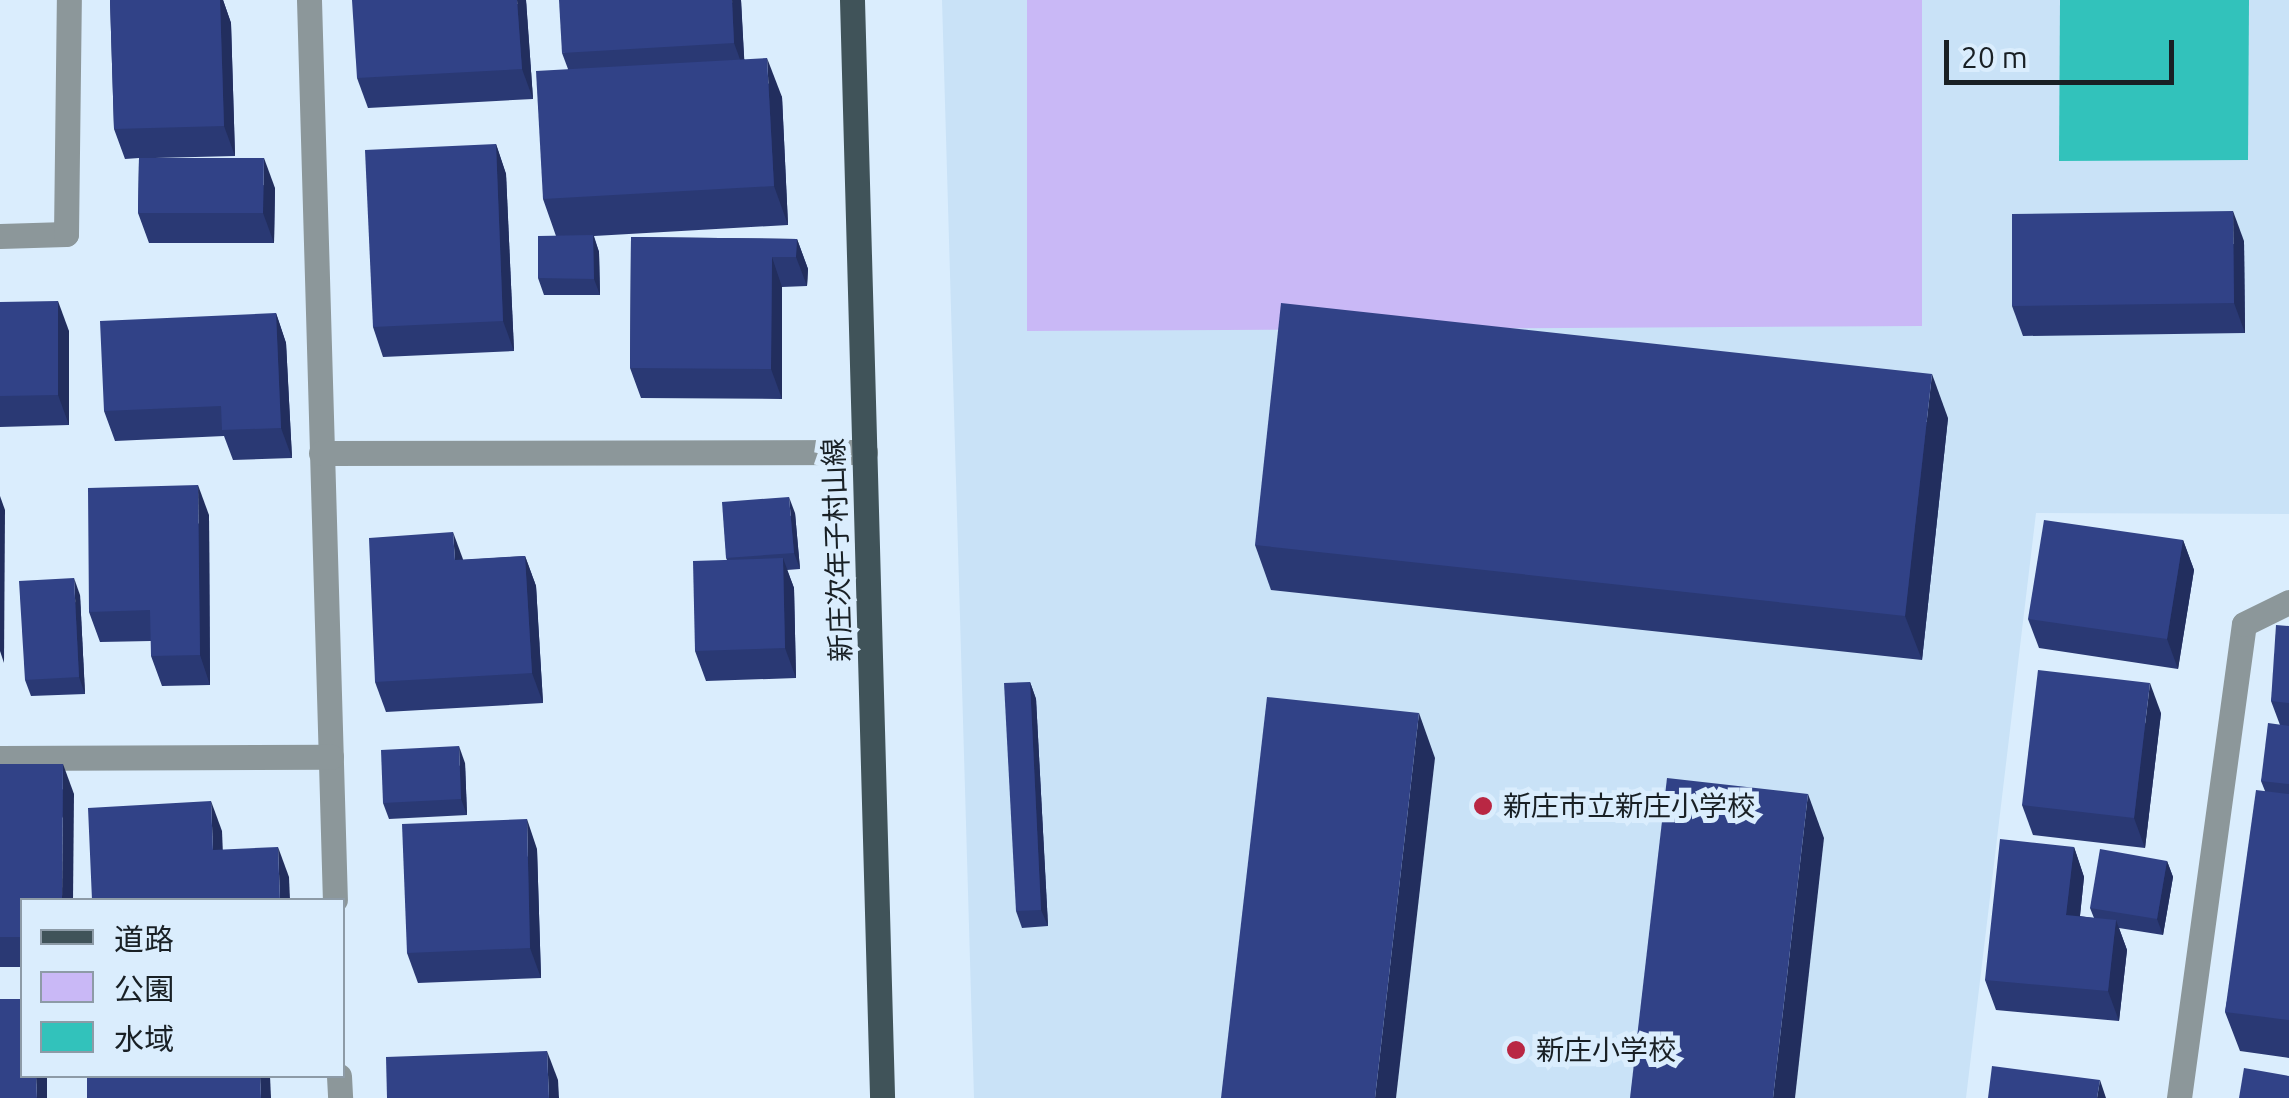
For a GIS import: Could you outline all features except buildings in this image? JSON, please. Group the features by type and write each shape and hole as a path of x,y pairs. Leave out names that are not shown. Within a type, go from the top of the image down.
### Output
{"main road":[{"name":"新庄次年子村山線","path":"852,0 882,1098"}],"street":[{"path":"0,236 66,234 68,0"},
{"path":"309,0 335,898"},
{"path":"321,454 864,452"},
{"path":"2179,1098 2244,624 2289,602"},
{"path":"0,758 331,758"}],"shaded area":[{"name":"新庄市立新庄小学校","path":"942,0 2289,0 2289,514 2036,513 1966,1098 974,1098"}],"green space":[{"path":"1027,0 1922,0 1922,326 1027,331"}],"water":[{"path":"2060,0 2249,0 2248,160 2059,161"}],"place":[{"name":"新庄市立新庄小学校","path":"1483,806"},
{"name":"新庄小学校","path":"1516,1050"}]}
